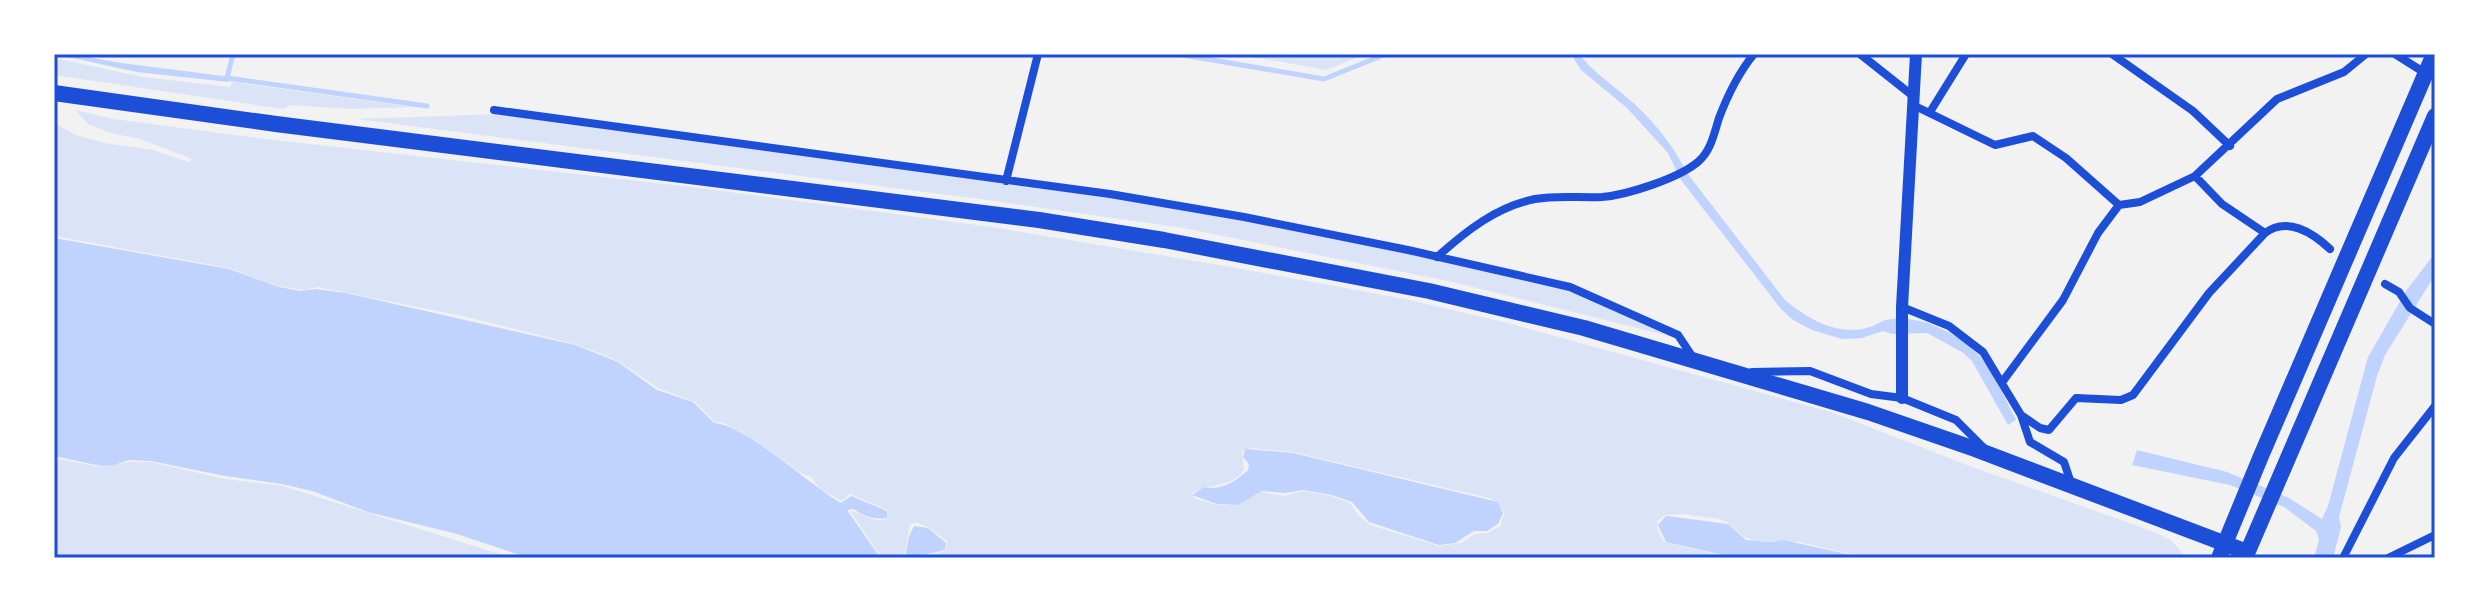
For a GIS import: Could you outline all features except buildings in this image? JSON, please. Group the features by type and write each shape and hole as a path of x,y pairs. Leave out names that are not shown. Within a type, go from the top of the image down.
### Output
{"main road":[{"path":"2222,551 2434,54"},
{"path":"54,93 1024,218 1148,237 1498,306 1868,412 2072,486 2222,551 2246,555 2435,116"}],"street":[{"path":"1006,181 1038,54"},
{"path":"1437,257 1459,237 1501,210 1537,199 1605,197 1623,193 1671,178 1689,168 1708,151 1720,115 1754,54"},
{"path":"1860,54 1913,101 1995,145 2033,136 2066,158 2119,205"},
{"path":"1902,398 1902,307 1916,54"},
{"path":"1930,112 1966,54"},
{"path":"2112,54 2193,111 2230,146"},
{"path":"2003,381 2063,300 2098,233 2119,205 2140,202 2195,176 2277,99 2344,72 2366,54"},
{"path":"2395,54 2425,73"},
{"path":"494,110 1110,194 1244,217 1437,257 1570,287 1678,335 1694,360"},
{"path":"2195,176 2222,204 2265,233"},
{"path":"2021,415 2040,428 2049,430 2076,398 2121,400 2133,395 2209,293 2271,228 2291,227 2317,237 2330,249"},
{"path":"2385,284 2399,292 2410,308 2435,324"},
{"path":"1902,307 1949,326 1974,343 2003,381 2021,415 2030,442 2064,462 2072,486"},
{"path":"1734,373 1810,371 1871,394 1902,398 1956,420 1992,456"},
{"path":"2343,558 2394,458 2435,406"},
{"path":"2388,558 2435,535"}],"shaded area":[{"path":"1236,54 1366,54 1326,70"},
{"path":"54,58 143,77 230,87 233,82 413,107 351,109 290,105 283,109 54,75"},
{"path":"75,110 114,119 257,138 692,187 992,227 1405,299 1508,323 1831,412 2157,533 2172,541 2187,558 1869,558 1799,542 1757,541 1744,537 1719,519 1683,514 1666,515 1658,520 1657,530 1664,542 1733,558 929,558 925,556 946,551 947,541 918,523 910,524 904,557 880,555 850,511 881,520 887,519 888,510 850,494 842,501 821,490 811,477 799,472 755,440 724,423 715,422 695,402 658,388 620,362 599,353 467,317 318,287 304,290 278,286 229,268 54,236 54,123 76,135 104,143 153,150 189,162 192,159 88,124","holes":["1251,448 1293,452 1489,498 1498,502 1504,513 1500,526 1488,533 1474,534 1462,543 1439,546 1370,525 1350,503 1331,496 1303,491 1284,496 1261,492 1229,505 1194,498 1192,493 1239,476 1244,470 1242,451"]},
{"path":"497,114 1113,198 1273,225 1566,288 1677,338 1453,282 1183,228 357,119"},
{"path":"54,458 101,467 151,462 225,479 283,486 512,558 54,558"}],"water":[{"path":"54,54 231,77 228,82 137,72"},
{"path":"1571,54 1579,54 1652,122 1675,151 1687,173 1785,300 1803,314 1835,328 1858,329 1886,320 1905,319 1930,324 1952,334 1966,343 1986,364 2016,420 2008,425 1972,361 1927,333 1892,334 1883,331 1862,338 1842,339 1812,330 1793,320 1781,309 1681,180 1668,153 1627,108 1581,70"},
{"path":"54,238 229,269 279,287 346,293 575,345 618,362 657,390 693,402 714,423 728,426 760,444 841,503 851,496 887,511 887,518 877,518 853,509 847,510 879,556 885,558 529,558 282,484 151,461 129,460 101,466 54,456"},
{"path":"2435,253 2435,275 2385,355 2377,376 2339,517 2341,527 2333,558 2314,558 2319,539 2316,531 2284,507 2230,485 2132,465 2137,450 2227,472 2289,498 2322,519 2368,357 2406,291"},
{"path":"1245,449 1293,453 1498,502 1503,513 1498,524 1487,531 1474,531 1455,543 1439,545 1369,522 1352,502 1332,495 1303,490 1285,493 1262,491 1238,505 1217,504 1192,495 1204,487 1217,488 1228,484 1248,470 1249,464 1243,457"},
{"path":"1666,516 1728,524 1746,540 1783,540 1865,558 1737,558 1666,542 1658,525"},
{"path":"914,526 928,528 946,543 945,550 923,555 927,558 905,558"}],"waterway":[{"path":"227,78 233,54"},
{"path":"1177,54 1324,79 1386,54"},
{"path":"227,78 427,106"}]}
